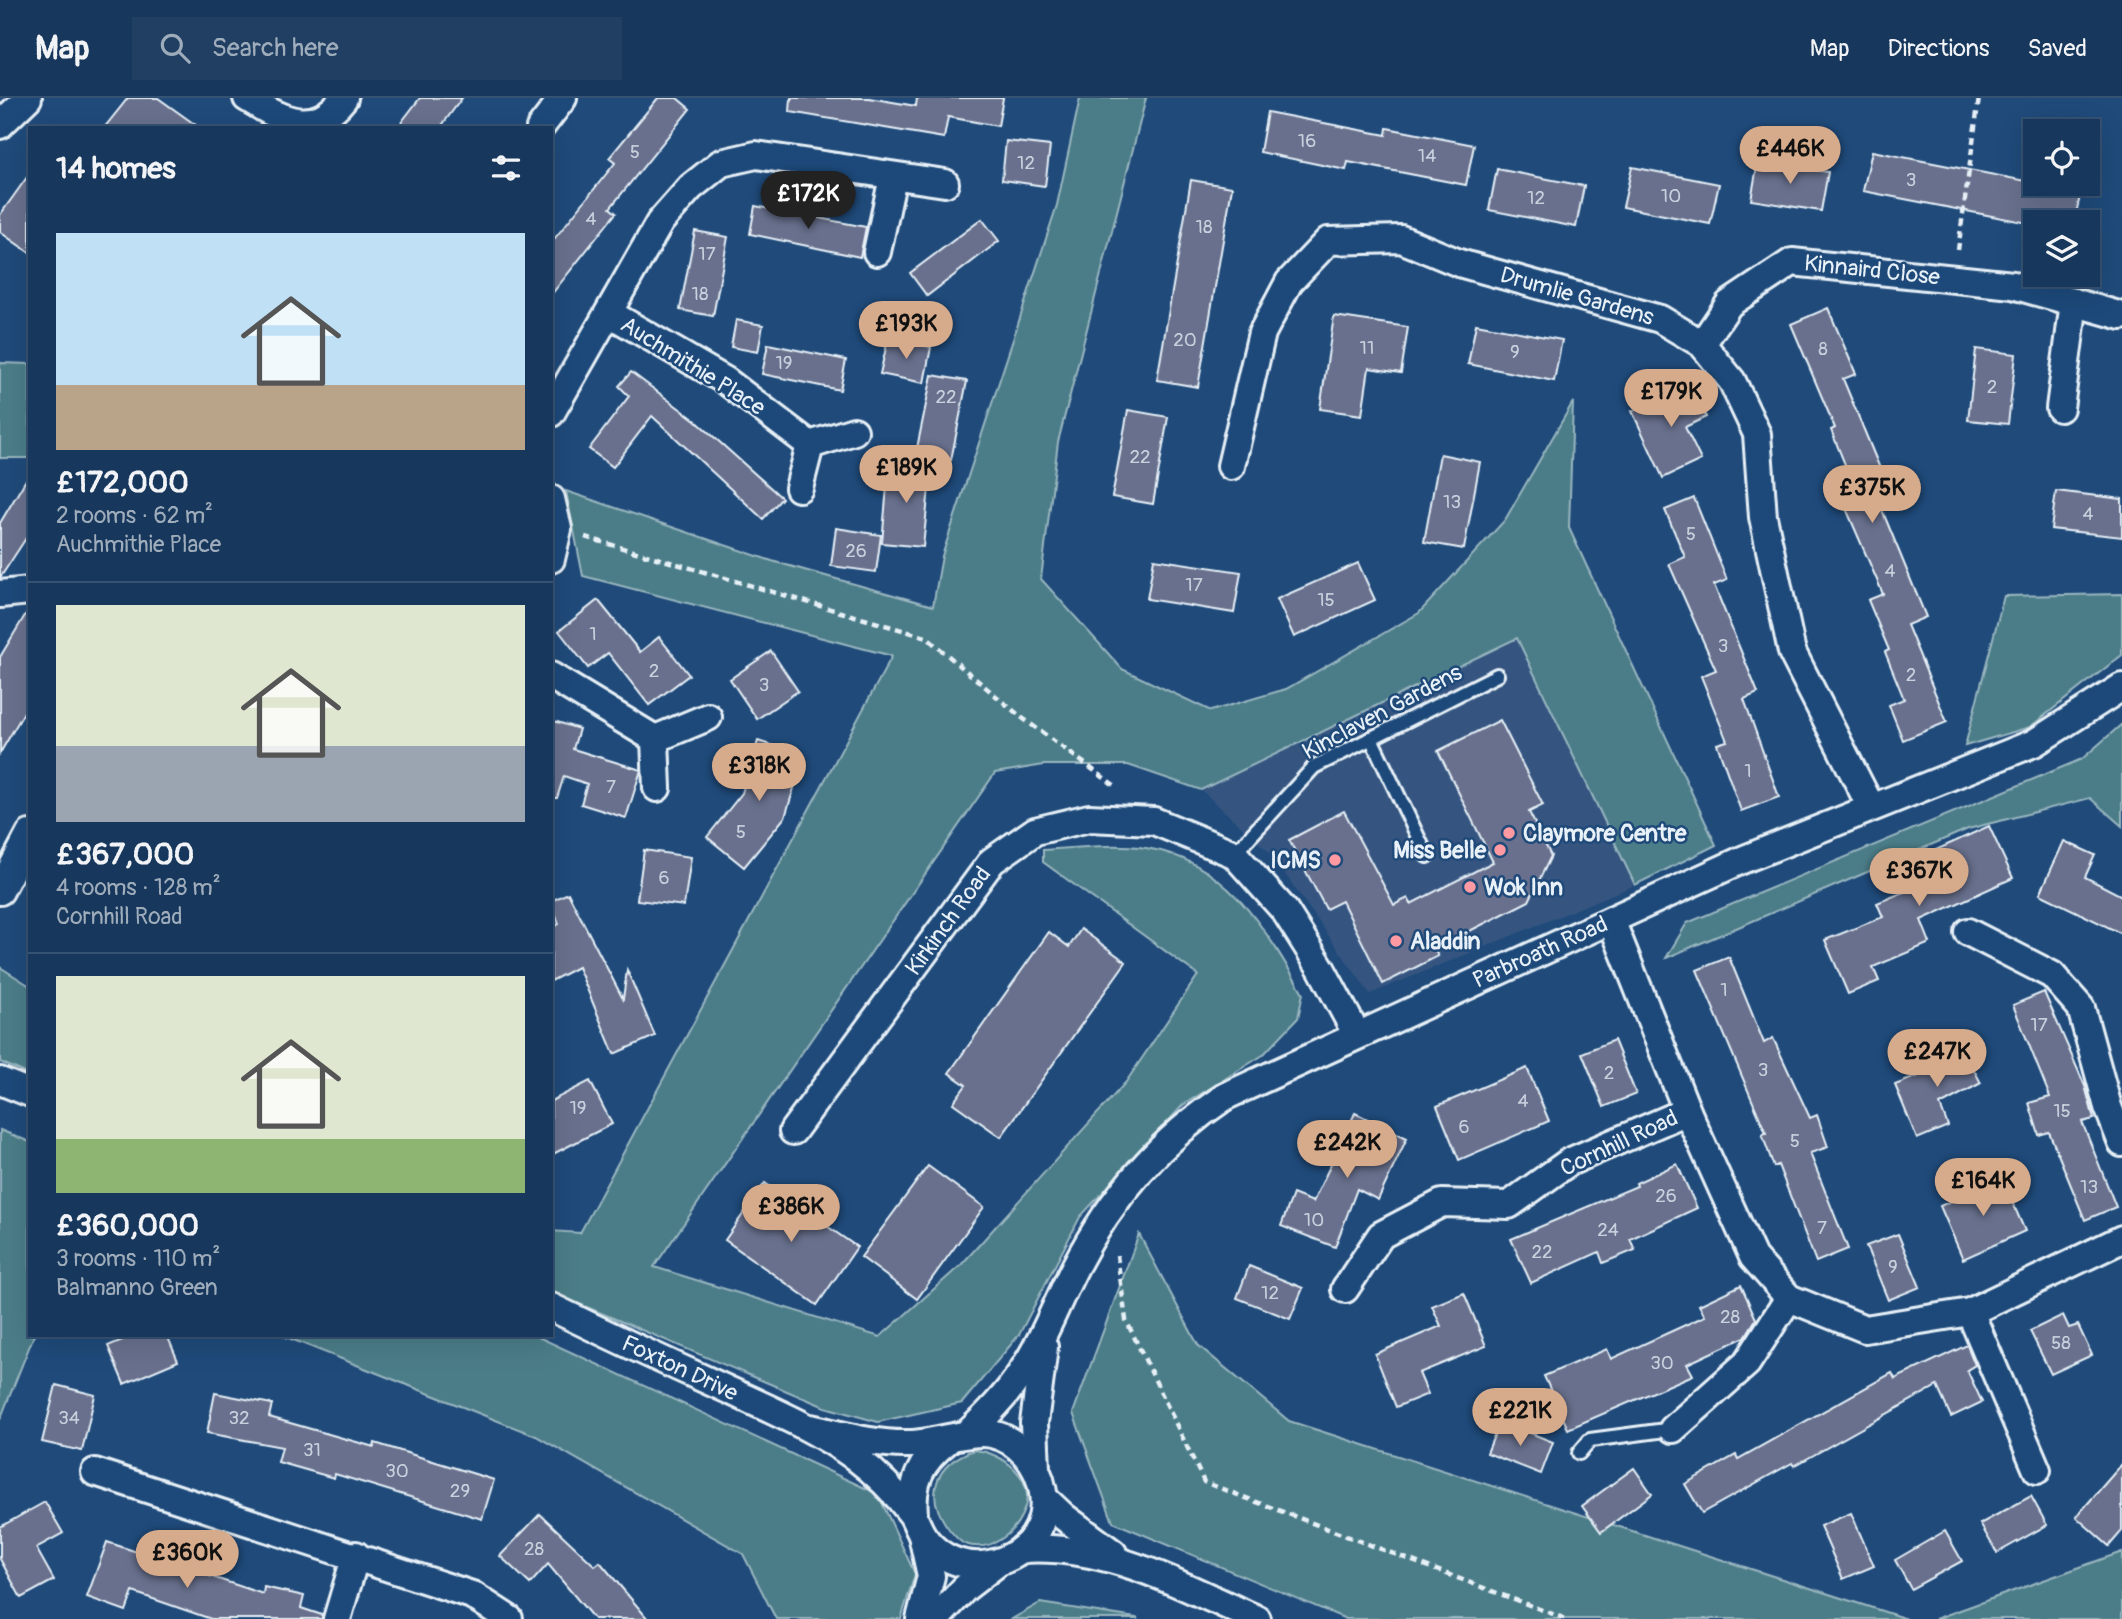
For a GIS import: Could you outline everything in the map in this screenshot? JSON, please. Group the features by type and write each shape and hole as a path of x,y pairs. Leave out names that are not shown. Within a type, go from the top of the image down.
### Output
{"street":[{"path":"0,125 28,98"},
{"path":"247,98 292,121 312,125 332,114 344,98"},
{"path":"542,126 563,98"},
{"name":"Auchmithie Place","path":"553,410 660,222 691,187 721,163 756,155 945,183"},
{"path":"877,253 893,177"},
{"name":"Drumlie Gardens","path":"1231,466 1262,333 1289,282 1328,241 1401,239 1459,263 1660,319 1702,344 1732,381 1757,434 1763,517 1792,652 1871,807"},
{"name":"Kinnaird Close","path":"1702,344 1729,304 1792,262 2013,285 2122,316"},
{"path":"2060,408 2074,302"},
{"name":"Auchmithie Place","path":"609,313 726,381 810,445"},
{"path":"799,488 810,445 854,431"},
{"path":"553,508 558,529 553,550"},
{"path":"0,594 28,591"},
{"path":"553,677 655,739"},
{"name":"Parbroath Road","path":"958,1437 999,1403 1023,1371 1076,1266 1111,1207 1150,1157 1190,1120 1226,1096 1742,860 2034,743 2122,687"},
{"path":"655,739 708,717"},
{"path":"655,739 657,788"},
{"name":"Kirkinch Road","path":"793,1132 992,861 1035,831 1089,818 1154,821 1234,853 1285,911 1321,968 1357,1035"},
{"path":"0,891 28,838"},
{"name":"Cornhill Road","path":"1611,920 1687,1111 1753,1257 1789,1298 1865,1329 1970,1312 2122,1239"},
{"path":"1968,932 2052,975 2081,1007 2108,1107 2122,1143"},
{"path":"0,1082 28,1092"},
{"name":"Cornhill Road","path":"1345,1289 1381,1235 1430,1209 1442,1203 1509,1205 1569,1162 1687,1111"},
{"path":"1673,1429 1746,1363 1789,1298"},
{"name":"Foxton Drive","path":"553,1308 810,1428 855,1457 892,1489 936,1551 954,1562 975,1566 996,1564"},
{"path":"1970,1312 2038,1470"},
{"name":"Parbroath Road","path":"1036,1469 1034,1423 1047,1324"},
{"name":"Foxton Drive","path":"810,1428 863,1440 897,1443 991,1434 1013,1442 1030,1457 1045,1499"},
{"path":"920,1619 930,1576 912,1495 916,1474 929,1455 958,1437"},
{"path":"95,1472 472,1595 509,1619"},
{"path":"936,1619 965,1588 996,1564 1022,1549 1041,1522 1045,1499"},
{"path":"1045,1499 1064,1517 1126,1562"},
{"path":"1022,1549 1052,1547 1081,1550 1126,1562 1258,1619"},
{"path":"337,1619 356,1555"}],"lane":[{"name":"Kinclaven Gardens","path":"1234,853 1314,767 1497,675"},
{"path":"1371,738 1427,856"},
{"path":"1578,1453 1590,1440 1673,1429"}],"path":[{"path":"1954,279 1979,98"},
{"path":"558,529 926,637 1021,717 1120,789"},
{"path":"1111,1207 1125,1320 1204,1482 1566,1619"}],"shaded area":[{"path":"1517,637 1635,885 1370,994 1270,853 1201,790"}],"green space":[{"path":"1080,98 1146,98 1058,442 1041,579 1122,669 1211,711 1286,689 1419,613 1505,520 1573,402 1569,528 1716,845 1635,885 1517,638 1201,790 1128,765 1044,765 995,773 654,1267 880,1337 961,1265 1126,1082 1198,975 1043,862 1043,850 1095,846 1146,848 1174,855 1199,867 1241,901 1274,945 1303,993 1298,1018 1263,1055 1183,1105 1080,1217 1019,1335 962,1403 878,1422 825,1407 553,1293 553,1231 580,1233 892,656 583,576 566,491 772,561 933,606 942,556 1057,205"},
{"path":"0,363 28,364 28,458 0,458"},
{"path":"2122,594 2122,655 2030,727 1965,746 2004,596"},
{"path":"2122,724 2122,826 2090,798 1968,829 1666,958 1687,923 2082,759"},
{"path":"0,967 28,985 28,1074 0,1062"},
{"path":"0,1130 28,1141 28,1337 33,1337 0,1420"},
{"path":"1139,1234 1198,1345 1289,1421 1907,1619 1346,1619 1113,1522 1073,1413"},
{"path":"286,1337 538,1337 878,1494 915,1574 901,1619 776,1619 743,1554 536,1436"},
{"path":"974,1450 1006,1461 1021,1477 1026,1487 1024,1510 1015,1526 1001,1539 984,1546 965,1544 956,1538 936,1504 937,1482 942,1472 950,1463"},
{"path":"2122,1552 2122,1619 1935,1619"},
{"path":"1040,1603 1136,1618 1138,1619 1012,1619"}],"building":[{"path":"128,98 158,98 197,126 106,126"},
{"path":"420,98 462,98 441,126 399,126"},
{"path":"658,98 677,98 690,109 610,208 616,213 553,292 553,240 615,163 609,158"},
{"path":"791,98 869,98 916,106 917,98 1003,98 998,126 948,117 944,138 790,112"},
{"path":"1267,112 1386,135 1387,128 1474,145 1466,185 1348,162 1346,170 1260,152"},
{"path":"1006,141 1050,146 1045,186 1002,180"},
{"path":"1872,151 2023,181 2023,196 2080,196 2077,210 2023,210 2023,222 1863,191"},
{"path":"1758,161 1828,172 1821,211 1751,200"},
{"path":"1632,167 1719,184 1710,224 1623,207"},
{"path":"1497,169 1584,186 1576,227 1489,210"},
{"path":"28,176 28,252 0,232 0,215"},
{"path":"1191,180 1232,187 1198,387 1157,380"},
{"path":"755,206 866,227 860,257 750,234"},
{"path":"982,219 999,241 927,296 910,273"},
{"path":"695,231 728,237 713,316 680,310"},
{"path":"1828,308 1856,374 1843,379 1893,500 1880,505 1926,617 1907,625 1947,722 1903,740 1889,705 1904,699 1885,652 1889,650 1868,600 1883,594 1835,483 1850,477 1831,430 1835,428 1791,324"},
{"path":"1334,316 1408,327 1401,373 1369,368 1362,415 1320,409"},
{"path":"736,320 763,325 758,352 731,347"},
{"path":"1476,324 1562,340 1554,381 1468,364"},
{"path":"888,339 931,347 924,383 880,374"},
{"path":"768,344 846,360 840,390 762,374"},
{"path":"1976,349 2016,354 2008,424 1968,420"},
{"path":"631,372 695,420 782,498 763,519 652,416 613,467 589,449 629,396 619,386"},
{"path":"932,375 967,381 951,460 916,453"},
{"path":"1690,384 1706,417 1685,427 1701,460 1663,478 1632,411"},
{"path":"1128,410 1168,417 1153,504 1112,497"},
{"path":"1440,454 1480,462 1464,549 1424,542"},
{"path":"889,464 931,468 923,547 882,543"},
{"path":"28,476 28,535 0,578 0,523"},
{"path":"2056,491 2122,499 2122,537 2051,529"},
{"path":"1694,498 1727,580 1714,585 1758,693 1744,699 1779,797 1741,811 1717,744 1727,741 1701,676 1716,670 1669,564 1685,557 1665,510"},
{"path":"836,528 881,535 876,572 831,566"},
{"path":"1154,559 1241,572 1234,613 1147,599"},
{"path":"1358,563 1375,600 1294,637 1277,599"},
{"path":"598,600 640,652 659,637 689,675 649,705 608,653 588,668 559,631"},
{"path":"28,610 28,705 0,753 0,657"},
{"path":"771,651 798,691 757,719 730,679"},
{"path":"1500,720 1543,805 1529,812 1551,856 1529,901 1434,949 1438,956 1383,984 1342,901 1326,909 1289,840 1344,811 1394,905 1408,898 1411,904 1493,862 1438,751"},
{"path":"553,721 579,729 573,749 641,770 626,818 581,804 587,784 564,776 557,798 553,798"},
{"path":"758,741 804,756 785,817 744,867 707,837 742,793"},
{"path":"1989,826 2013,878 1921,920 1930,943 1873,967 1879,981 1848,994 1825,940 1883,917 1877,903 1938,878 1927,854"},
{"path":"2064,841 2095,855 2085,877 2122,896 2122,934 2040,894"},
{"path":"644,850 691,857 684,906 637,900"},
{"path":"568,893 623,999 627,970 655,1036 614,1054 578,967 553,980 553,927 559,924 553,900"},
{"path":"1081,929 1126,962 1001,1137 953,1103 966,1085 949,1073 1049,932 1069,947"},
{"path":"1729,957 1764,1043 1773,1038 1810,1118 1817,1115 1828,1147 1810,1153 1848,1249 1816,1262 1778,1165 1774,1167 1762,1134 1766,1133 1697,970"},
{"path":"2044,992 2085,1086 2094,1119 2082,1122 2116,1207 2085,1220 2049,1132 2039,1135 2029,1103 2050,1097 2013,1005"},
{"path":"1614,1040 1636,1094 1604,1107 1582,1053"},
{"path":"1958,1040 1981,1083 1940,1105 1948,1126 1917,1139 1895,1085 1936,1069 1928,1055"},
{"path":"1527,1068 1549,1121 1459,1160 1437,1106"},
{"path":"590,1081 612,1124 553,1154 553,1100"},
{"path":"1355,1113 1407,1138 1378,1200 1357,1189 1335,1247 1281,1226 1293,1194 1313,1202"},
{"path":"1677,1164 1697,1208 1630,1239 1635,1250 1603,1263 1599,1252 1531,1283 1511,1239 1637,1186 1636,1183"},
{"path":"928,1166 984,1207 917,1299 861,1257"},
{"path":"2002,1178 2025,1231 1963,1259 1940,1206"},
{"path":"765,1183 857,1247 817,1305 725,1240"},
{"path":"1898,1234 1920,1287 1888,1300 1866,1246"},
{"path":"1249,1266 1303,1288 1290,1319 1237,1298"},
{"path":"1741,1285 1756,1319 1745,1337 1687,1364 1693,1375 1568,1429 1544,1376 1607,1349 1611,1359 1705,1316 1699,1305"},
{"path":"1464,1293 1486,1346 1419,1373 1428,1394 1396,1407 1375,1354 1441,1326 1432,1306"},
{"path":"2063,1315 2069,1328 2078,1325 2092,1355 2051,1374 2030,1331"},
{"path":"129,1337 168,1337 178,1361 124,1384 108,1346"},
{"path":"1967,1345 1975,1365 1967,1370 1982,1402 1951,1417 1937,1386 1794,1466 1792,1463 1702,1513 1685,1484 1736,1455 1738,1459 1892,1373 1895,1379"},
{"path":"56,1385 95,1395 82,1451 42,1442"},
{"path":"215,1393 272,1404 269,1417 374,1447 375,1443 494,1480 482,1519 335,1474 334,1478 278,1462 282,1447 207,1433"},
{"path":"1500,1421 1553,1442 1541,1474 1487,1453"},
{"path":"2122,1464 2122,1531 2109,1546 2076,1517"},
{"path":"1634,1468 1652,1494 1601,1532 1582,1506"},
{"path":"2031,1496 2047,1525 1997,1553 1980,1524"},
{"path":"45,1502 63,1533 36,1548 54,1580 21,1598 0,1559 0,1527"},
{"path":"1851,1513 1874,1566 1843,1579 1820,1526"},
{"path":"540,1514 595,1566 600,1562 648,1619 594,1619 548,1564 530,1584 500,1556"},
{"path":"1945,1531 1962,1561 1911,1589 1895,1560"},
{"path":"107,1542 263,1594 264,1587 304,1596 301,1608 322,1615 322,1619 211,1619 133,1592 126,1611 87,1597"}],"place":[{"name":"Claymore Centre","path":"1509,833"},
{"name":"Miss Belle","path":"1500,850"},
{"name":"ICMS","path":"1335,860"},
{"name":"Wok Inn","path":"1470,887"},
{"name":"Aladdin","path":"1396,941"}]}
